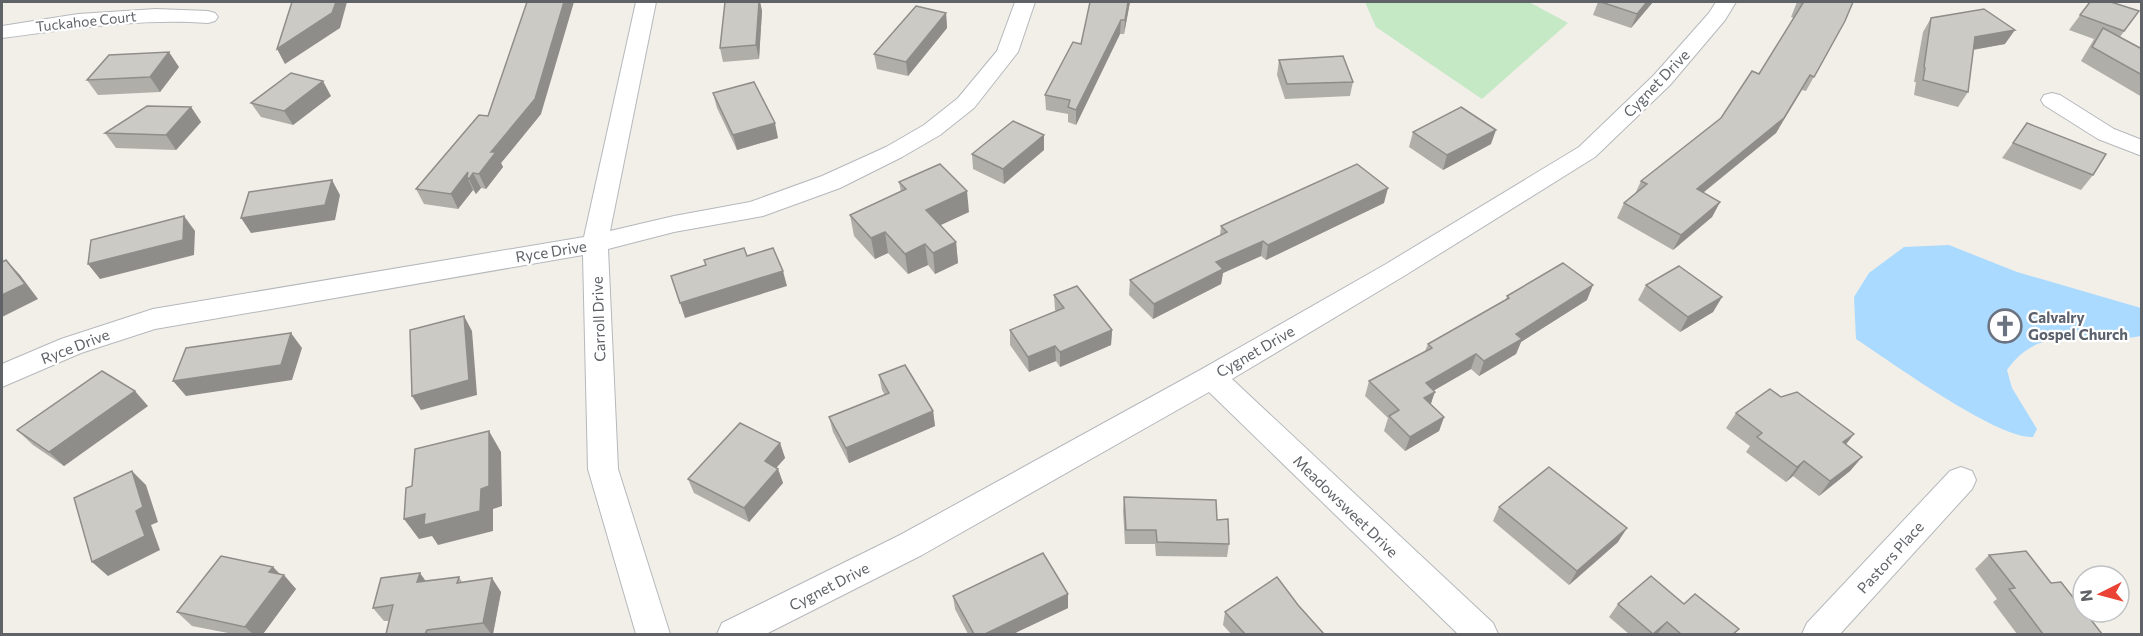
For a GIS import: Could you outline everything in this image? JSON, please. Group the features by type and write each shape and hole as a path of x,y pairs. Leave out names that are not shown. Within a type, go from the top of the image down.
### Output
{"street":[{"name":"Carroll Drive","path":"646,2 595,244 603,469 653,634"},
{"name":"Ryce Drive","path":"2,376 71,346 153,319 595,244 674,224 753,210 831,182 894,152 932,130 966,103 1006,52 1025,2"},
{"name":"Cygnet Drive","path":"734,634 911,545 1212,376 1395,270 1587,152 1662,80 1718,16 1726,2"},
{"name":"Tuckahoe Court","path":"2,32 128,15 179,14 208,17"},
{"path":"2052,100 2106,134 2142,149"},
{"name":"Meadowsweet Drive","path":"1212,376 1480,634"},
{"name":"Pastors Place","path":"1819,634 1960,480"}],"green space":[{"path":"1365,2 1529,2 1568,23 1482,99 1376,27"}],"water":[{"path":"1949,245 2017,272 2141,308 2141,336 2068,338 2035,345 2021,355 2007,370 2012,388 2037,429 2033,437 2016,434 1995,426 1918,381 1856,339 1854,297 1869,273 1904,247"}],"building":[{"path":"292,2 336,2 332,13 277,49"},
{"path":"527,2 564,2 535,99 491,152 496,152 479,174 473,173 469,179 468,172 451,194 416,189 479,115 488,116"},
{"path":"725,2 759,2 756,45 720,48"},
{"path":"1090,2 1128,2 1125,20 1121,20 1076,110 1068,107 1070,100 1045,95 1073,42 1081,44"},
{"path":"1601,2 1647,2 1637,14"},
{"path":"1798,2 1853,2 1814,77 1810,75 1784,118 1697,189 1720,202 1681,235 1624,203 1647,184 1641,181 1721,118 1752,71 1759,74 1803,3"},
{"path":"2090,2 2111,2 2139,11 2124,31 2080,15"},
{"path":"916,6 946,13 906,62 874,54"},
{"path":"1984,9 2015,30 1975,37 1968,92 1923,80 1931,18"},
{"path":"2103,28 2142,49 2142,75 2092,47"},
{"path":"169,52 150,77 87,80 109,55"},
{"path":"1343,56 1353,82 1287,84 1279,60"},
{"path":"291,73 323,81 284,111 251,103"},
{"path":"754,82 775,123 733,135 713,93"},
{"path":"147,106 191,107 166,135 105,133"},
{"path":"1461,107 1496,130 1447,155 1413,132"},
{"path":"1013,121 1044,135 1003,169 972,154"},
{"path":"2027,123 2106,154 2093,175 2013,143"},
{"path":"940,164 967,191 926,210 956,242 933,253 925,244 905,254 885,232 871,238 850,215 906,189 899,182"},
{"path":"1357,164 1388,188 1268,245 1263,241 1216,262 1223,269 1154,304 1130,280 1227,232 1221,226"},
{"path":"332,180 325,205 241,218 249,192"},
{"path":"184,216 183,240 88,264 91,240"},
{"path":"744,248 747,256 773,248 783,271 680,303 671,276 706,265 704,260"},
{"path":"6,260 25,284 2,295 2,262"},
{"path":"1563,263 1593,285 1516,334 1522,339 1484,361 1476,354 1426,383 1435,392 1424,398 1444,417 1410,437 1389,416 1399,410 1369,381 1432,348 1428,344 1509,298 1507,296"},
{"path":"1679,266 1722,297 1688,317 1646,285"},
{"path":"1077,286 1112,330 1060,352 1055,346 1028,357 1010,330 1064,308 1054,295"},
{"path":"464,316 469,380 412,396 410,330"},
{"path":"291,333 281,365 173,381 186,348"},
{"path":"905,365 933,411 846,448 829,417 889,393 879,375"},
{"path":"102,371 135,391 49,452 17,430"},
{"path":"1770,389 1781,397 1797,392 1854,434 1843,442 1862,457 1830,481 1804,461 1797,467 1757,437 1762,433 1736,413"},
{"path":"740,423 780,443 765,461 778,469 744,508 688,479"},
{"path":"489,431 489,486 481,489 480,511 424,525 425,514 404,519 406,488 412,486 415,449"},
{"path":"1549,467 1627,528 1577,571 1499,507"},
{"path":"132,471 143,507 136,511 145,536 92,562 74,498"},
{"path":"1124,497 1216,500 1217,520 1228,519 1229,544 1157,542 1156,530 1126,530"},
{"path":"2026,551 2051,583 2061,582 2071,595 2071,624 2094,624 2102,634 2043,634 2009,589 2015,588 1989,555"},
{"path":"1043,553 1068,594 985,634 974,634 953,596"},
{"path":"221,556 273,567 269,572 284,575 245,627 177,612"},
{"path":"420,573 417,582 459,577 457,583 492,578 483,623 427,630 425,634 386,634 393,605 373,608 381,578"},
{"path":"1651,576 1684,604 1695,594 1739,629 1733,634 1681,634 1667,622 1653,634 1618,604"},
{"path":"1277,577 1324,634 1245,634 1225,612"}],"place":[{"name":"Calvalry Gospel Church","path":"2005,326"}]}
